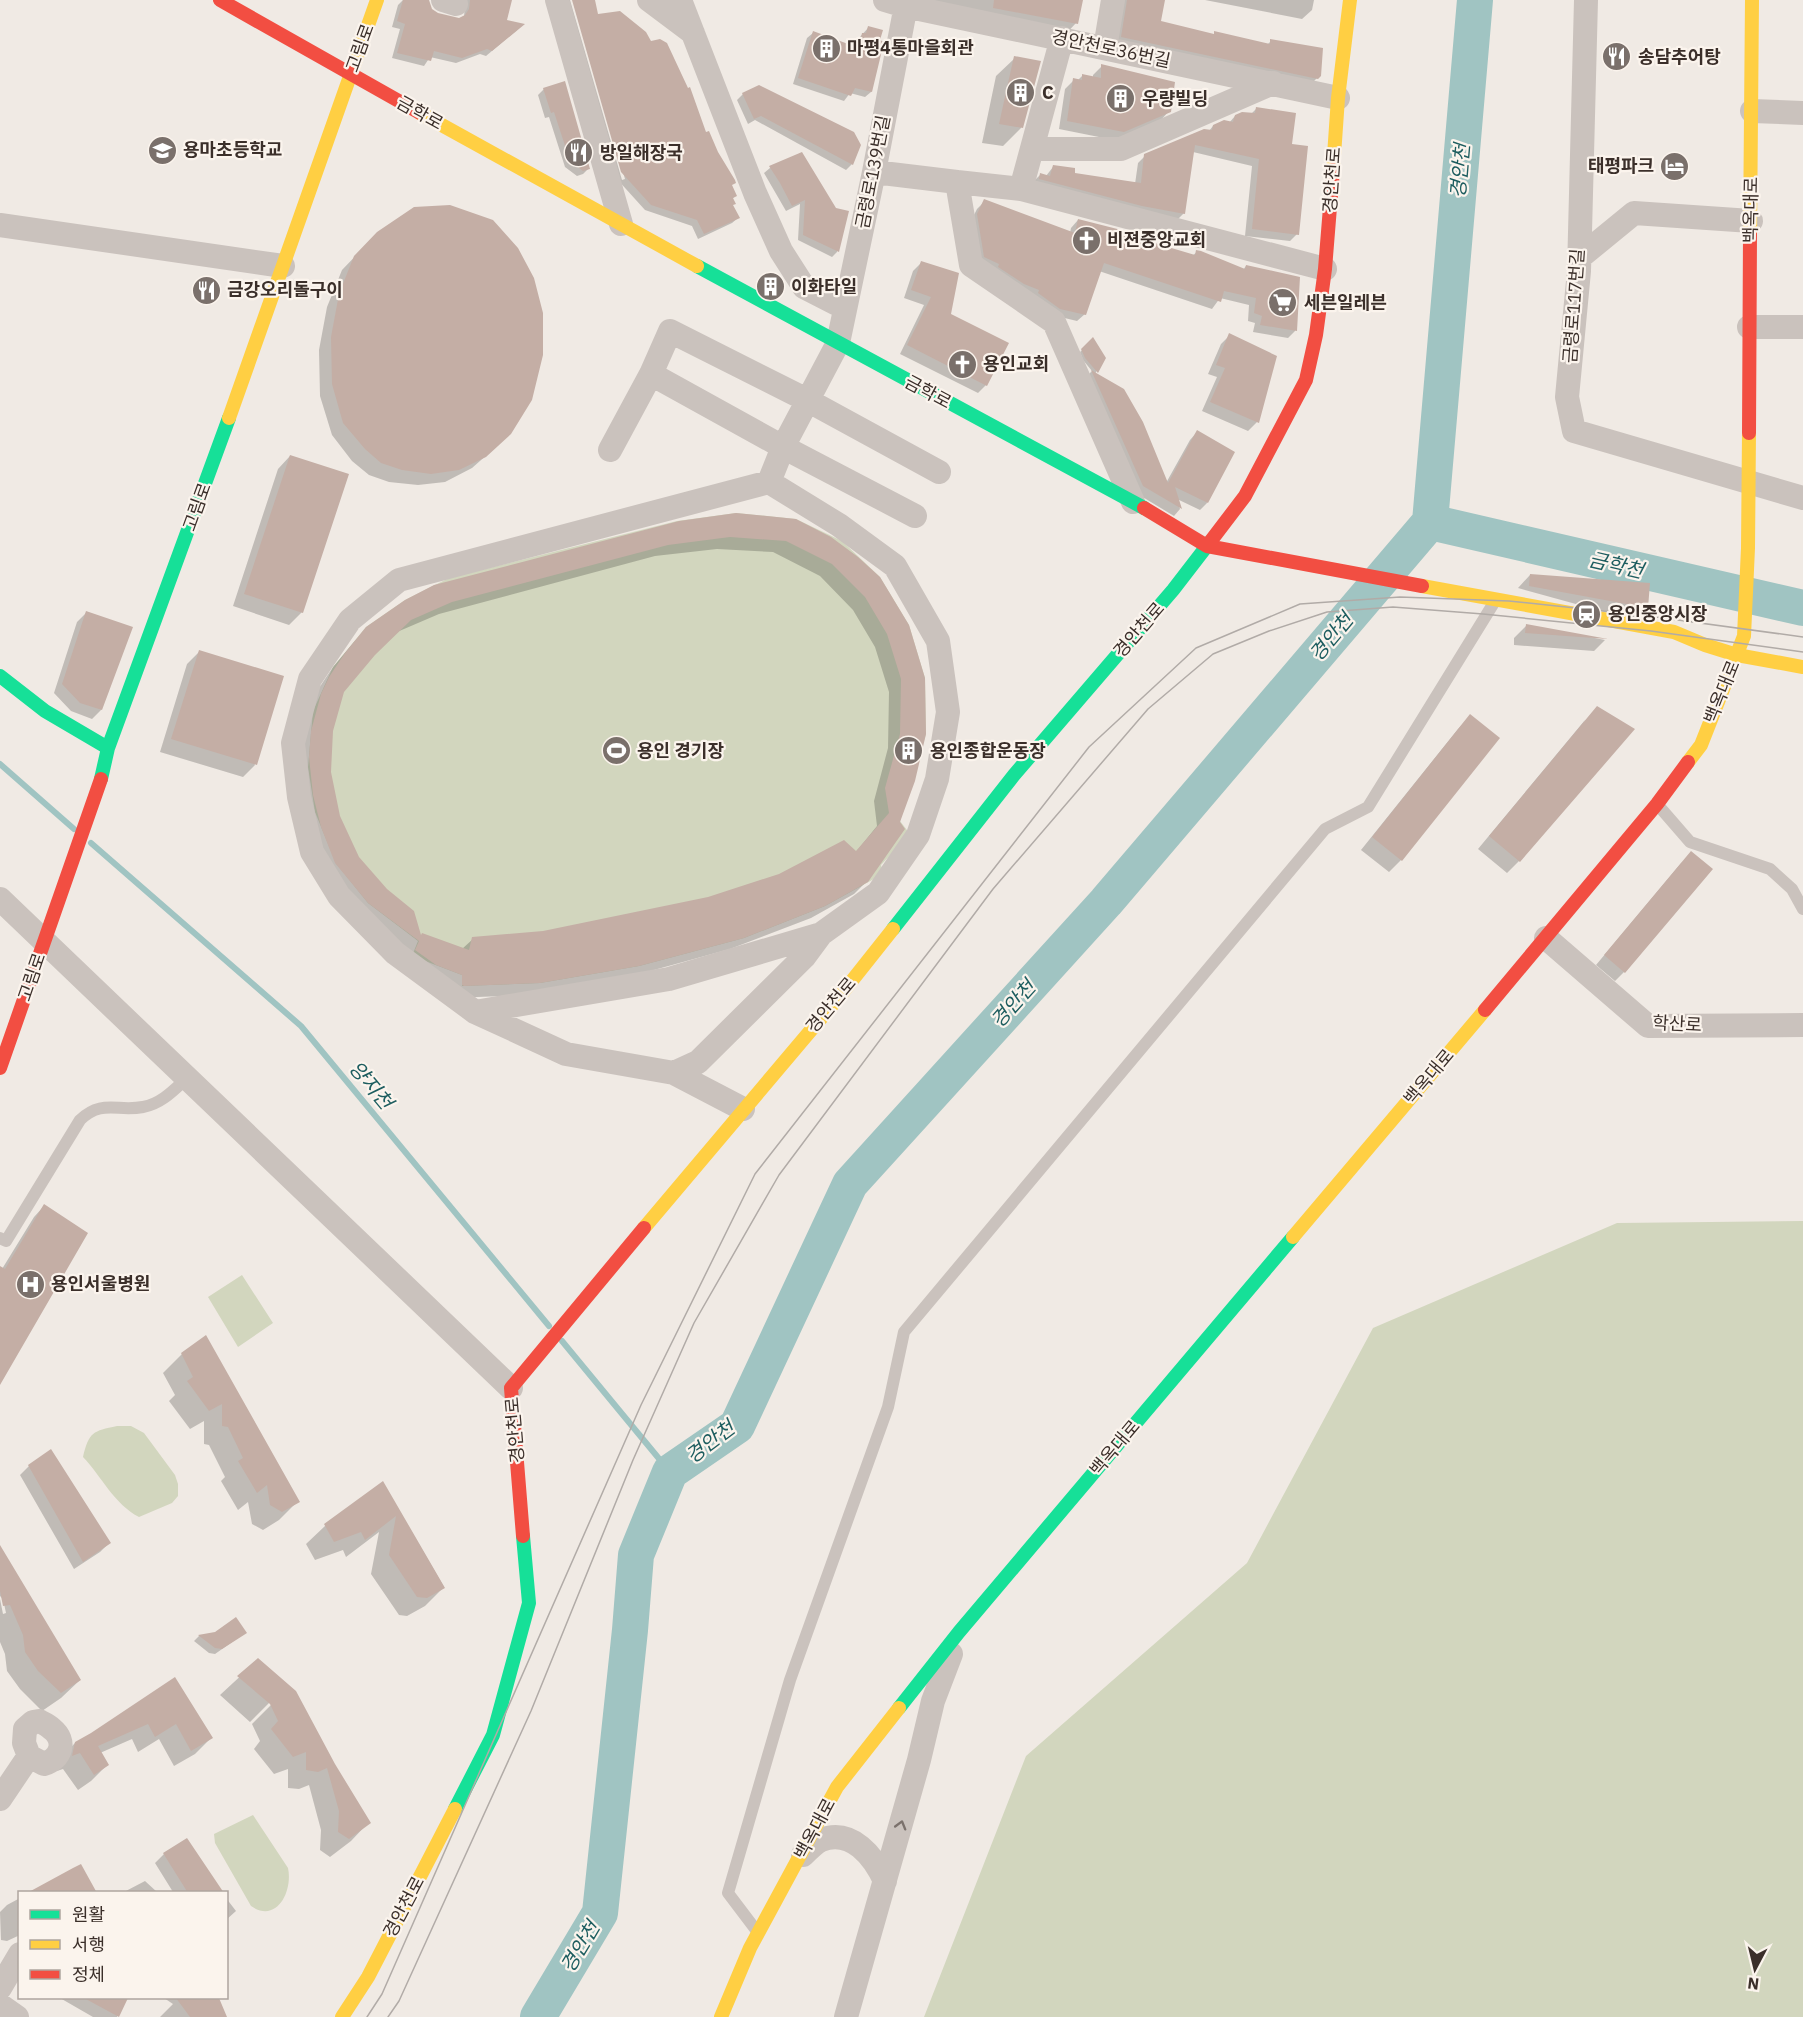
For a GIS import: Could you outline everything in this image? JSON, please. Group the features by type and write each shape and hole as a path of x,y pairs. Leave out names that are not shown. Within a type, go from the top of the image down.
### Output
{"main road":[{"name":"금학로","path":"220,0 350,75 1133,502 1207,546 1674,632 1737,655"},
{"name":"고림로","path":"0,1068 98,791 108,748 213,464 378,0"},
{"name":"경안천로","path":"342,2017 368,1977 493,1735 529,1603 518,1380 743,1108 839,997 1014,775 1173,590 1245,496 1306,380 1316,335 1325,269 1338,98 1350,0"},
{"name":"백옥대로","path":"721,2017 758,1934 837,1787 959,1632 1546,938 1657,804 1701,745 1744,636 1748,548 1752,0"},
{"path":"1737,655 1803,667"},
{"path":"0,675 45,711 108,748"}],"street":[{"path":"557,0 621,224"},
{"path":"650,0 695,34"},
{"path":"680,0 755,193 782,251 804,287 845,308"},
{"path":"1105,48 1113,0"},
{"name":"금령로117번길","path":"1586,0 1579,258 1567,397 1574,431 1747,483"},
{"name":"경안천로36번길","path":"899,2 1338,98"},
{"name":"금령로139번길","path":"769,482 783,447 838,343 874,172 899,2"},
{"path":"1021,189 1062,38"},
{"path":"1032,149 1121,149 1273,83"},
{"path":"1752,111 1803,113"},
{"path":"874,172 1021,189 1325,269"},
{"path":"957,182 971,265 1054,322 1133,502"},
{"path":"1579,258 1634,213 1751,221"},
{"path":"0,225 283,266"},
{"path":"1749,327 1803,327"},
{"path":"610,450 651,374 670,331 807,400 939,472"},
{"path":"651,374 915,516"},
{"path":"674,1073 698,1062 804,957 821,934 878,893 918,835 938,779 948,711 938,641 895,566 840,525 769,482 399,580 350,620 310,679 293,743 299,797 312,852 339,896 396,953 475,1012 566,1054 674,1073 743,1108"},
{"path":"1747,483 1803,498"},
{"path":"0,899 46,937 187,1078 518,1380"},
{"path":"475,1012 669,979 821,934"},
{"name":"학산로","path":"1546,938 1648,1026 1803,1025"},
{"path":"846,2017 919,1760 933,1701 959,1632"},
{"path":"39,1720 54,1730 61,1743 64,1765 44,1764 29,1756 20,1724 39,1720"},
{"path":"0,1799 29,1756"},
{"path":"800,1857 819,1840 836,1836 850,1840 869,1853 885,1881"},
{"path":"0,1988 18,1957"},
{"path":"0,2005 17,2017"}],"lane":[{"path":"758,1934 728,1893 790,1680 888,1407 904,1332 1325,829 1368,807 1495,600"},
{"path":"1657,804 1690,842 1770,869 1792,889 1803,909"},
{"path":"0,1238 6,1240 80,1120 90,1111 115,1106 145,1107 163,1100 187,1078"}],"green space":[{"name":"용인 경기장","path":"736,513 796,519 842,541 880,577 909,625 925,678 926,734 900,821 910,834 881,865 883,874 825,906 744,938 639,966 540,983 462,986 462,975 412,956 418,941 368,903 336,863 315,812 308,767 313,711 333,667 366,627 405,600 449,578 677,521"},
{"path":"1803,1221 1803,2017 924,2017 1026,1756 1247,1563 1373,1328 1617,1223"},
{"path":"242,1275 273,1323 238,1347 208,1297"},
{"path":"131,1426 144,1433 175,1475 178,1496 172,1503 139,1517 115,1498 83,1457 87,1442 93,1434 102,1429"},
{"path":"253,1815 288,1868 288,1886 285,1895 275,1908 268,1911 251,1906 215,1843 214,1834"}],"building":[{"path":"403,0 429,0 432,9 438,13 459,18 469,9 470,0 512,0 507,20 525,24 492,51 487,49 462,58 434,51 431,61 397,53 405,24 397,21"},
{"path":"572,0 595,0 598,14 620,11 646,32 651,41 660,39 667,43 688,88 690,87 706,132 709,131 718,152 735,180 736,183 732,185 737,196 733,198 736,204 733,205 740,218 704,234 697,220 651,205 621,172"},
{"path":"994,0 1083,0 1078,24 993,8"},
{"path":"1127,0 1165,0 1161,21 1214,34 1214,31 1270,44 1270,39 1323,48 1321,76 1318,79 1121,37"},
{"path":"868,26 883,30 880,40 884,42 872,92 855,88 851,96 798,78 813,31 859,48 862,33 866,33"},
{"name":"C","path":"1014,56 1041,61 1023,128 999,124"},
{"name":"우량빌딩","path":"1101,64 1175,82 1171,112 1124,132 1067,121 1073,78 1082,80 1082,74 1101,78"},
{"path":"565,81 590,169 583,171 570,161 554,112 551,113 543,88"},
{"path":"759,85 854,132 861,145 853,165 761,116 754,119 742,93"},
{"path":"1256,107 1296,113 1292,144 1308,146 1299,235 1252,229 1259,159 1195,145 1185,214 1142,206 1039,179 1040,173 1050,176 1053,165 1075,168 1075,173 1141,183 1144,154 1204,129 1212,130 1213,125 1224,120 1233,122 1235,115 1242,112 1255,113"},
{"path":"802,152 836,208 849,211 839,252 803,235 805,200 792,206 769,166"},
{"path":"984,199 1075,233 1078,219 1141,235 1141,239 1195,255 1196,250 1201,251 1245,269 1246,265 1300,277 1297,331 1260,325 1262,316 1254,313 1256,298 1224,291 1221,302 1104,263 1086,315 1060,309 1038,293 1039,290 1024,284 998,267 999,264 984,257 977,214"},
{"path":"450,205 493,220 518,248 534,278 543,313 543,355 532,400 511,434 486,457 459,470 431,474 402,470 381,463 365,449 343,423 332,384 331,337 339,294 354,256 377,232 414,207"},
{"name":"용인교회","path":"921,261 959,273 951,314 1009,343 987,386 907,345 931,297 911,290"},
{"path":"1229,333 1277,356 1259,423 1210,402 1225,368 1216,365"},
{"path":"1093,337 1106,358 1098,373 1085,358 1081,349"},
{"path":"1091,370 1124,389 1143,422 1168,483 1197,430 1235,452 1208,503 1175,487 1182,509 1143,486"},
{"path":"290,455 349,474 303,613 244,594"},
{"name":"용인종합운동장","path":"736,513 796,519 831,537 880,577 909,625 925,678 926,734 915,781 900,822 905,829 868,882 825,906 744,938 639,966 540,983 464,986 462,975 436,965 415,950 419,941 368,903 335,863 321,827 313,795 309,757 311,731 321,694 345,653 366,627 405,600 434,585 679,521","holes":["730,537 786,541 832,564 865,597 887,634 901,679 900,734 885,788 889,813 856,851 844,840 779,874 708,897 543,931 472,937 469,950 422,933 421,935 414,911 387,889 359,857 340,816 331,772 333,731 344,692 375,655 411,620 452,602 668,545"]},
{"path":"1530,574 1650,583 1648,608 1529,586"},
{"path":"86,611 133,627 102,710 80,703 62,684"},
{"path":"1526,624 1608,639 1525,633"},
{"path":"199,650 284,676 257,765 171,739"},
{"path":"1597,706 1635,729 1520,862 1489,836"},
{"path":"1470,714 1500,738 1402,861 1372,837"},
{"path":"1691,851 1713,869 1625,973 1604,955"},
{"path":"44,1204 88,1233 0,1385 0,1266 5,1269"},
{"path":"206,1335 300,1502 282,1512 270,1505 267,1485 257,1493 238,1461 243,1458 228,1427 222,1426 222,1404 209,1411 187,1381 193,1377 181,1353"},
{"path":"51,1449 111,1543 83,1562 28,1465"},
{"path":"383,1481 445,1588 427,1598 417,1597 389,1555 396,1516 365,1540 361,1532 334,1542 324,1524"},
{"path":"0,1545 81,1680 61,1693 38,1671 25,1652 23,1635 10,1605 3,1606 0,1591"},
{"path":"236,1617 247,1633 222,1649 215,1648 198,1635 215,1632"},
{"path":"258,1658 296,1691 335,1764 371,1823 349,1839 338,1832 339,1811 327,1768 318,1772 306,1770 306,1752 293,1757 271,1729 278,1721 270,1704 237,1676"},
{"path":"175,1677 213,1738 191,1751 176,1724 155,1737 148,1724 98,1746 109,1765 94,1775 80,1753 72,1756 75,1742"},
{"path":"187,1838 223,1891 187,1891 163,1853"},
{"path":"81,1864 96,1891 31,1891"},
{"path":"86,1999 128,1999 119,2017"},
{"path":"177,1999 219,1999 227,2017 190,2017"}],"waterway":[{"name":"경안천","path":"538,2017 600,1913 636,1555 670,1472 737,1426 850,1184 1106,902 1430,522 1475,0"},
{"name":"금학천","path":"1430,522 1803,608"},
{"name":"양지천","path":"0,764 74,829"},
{"name":"양지천","path":"91,843 301,1026 549,1326"},
{"name":"양지천","path":"562,1341 670,1472"}],"tram line":[{"path":"367,2017 382,1994 641,1405 755,1174 1089,747 1196,648 1300,604 1400,597 1509,601 1641,615 1803,637"},
{"path":"388,2017 399,2001 531,1711 633,1460 694,1323 779,1175 993,889 1148,709 1213,654 1269,631 1327,612 1393,607 1483,614 1651,631 1803,652"}],"traffic: fast":[{"path":"697,266 1144,508"},
{"path":"101,779 108,748 229,418"},
{"path":"893,929 1014,775 1173,590 1210,542"},
{"path":"0,676 45,711 108,748"},
{"path":"899,1708 959,1632 1293,1237"},
{"path":"455,1809 493,1735 529,1603 523,1536"}],"traffic: slow":[{"path":"229,418 377,0"},
{"path":"1333,170 1338,98 1350,0"},
{"path":"1750,234 1752,0"},
{"path":"420,113 697,266"},
{"path":"1688,762 1701,745 1744,636 1748,548 1749,433"},
{"path":"1422,586 1674,632 1737,655 1803,667"},
{"path":"644,1228 839,997 893,929"},
{"path":"1293,1237 1485,1010"},
{"path":"721,2017 750,1948 837,1787 899,1708"},
{"path":"342,2017 368,1977 455,1809"}],"traffic: jam":[{"path":"220,0 420,113"},
{"path":"1210,542 1245,496 1306,380 1316,335 1325,269 1333,170"},
{"path":"1749,433 1750,234"},
{"path":"1144,508 1207,546 1422,586"},
{"path":"1485,1010 1657,804 1688,762"},
{"path":"0,1068 101,779"},
{"path":"523,1536 511,1388 644,1228"}],"place":[{"name":"마평4통마을회관","path":"826,48"},
{"name":"송담추어탕","path":"1617,57"},
{"name":"C","path":"1021,93"},
{"name":"우량빌딩","path":"1121,99"},
{"name":"용마초등학교","path":"162,150"},
{"name":"방일해장국","path":"579,153"},
{"name":"태평파크","path":"1675,166"},
{"name":"비젼중앙교회","path":"1086,240"},
{"name":"이화타일","path":"770,287"},
{"name":"금강오리돌구이","path":"206,290"},
{"name":"세븐일레븐","path":"1283,303"},
{"name":"용인교회","path":"962,364"},
{"name":"용인중앙시장","path":"1587,614"},
{"name":"용인 경기장","path":"616,751"},
{"name":"용인종합운동장","path":"909,751"},
{"name":"용인서울병원","path":"30,1284"}]}
